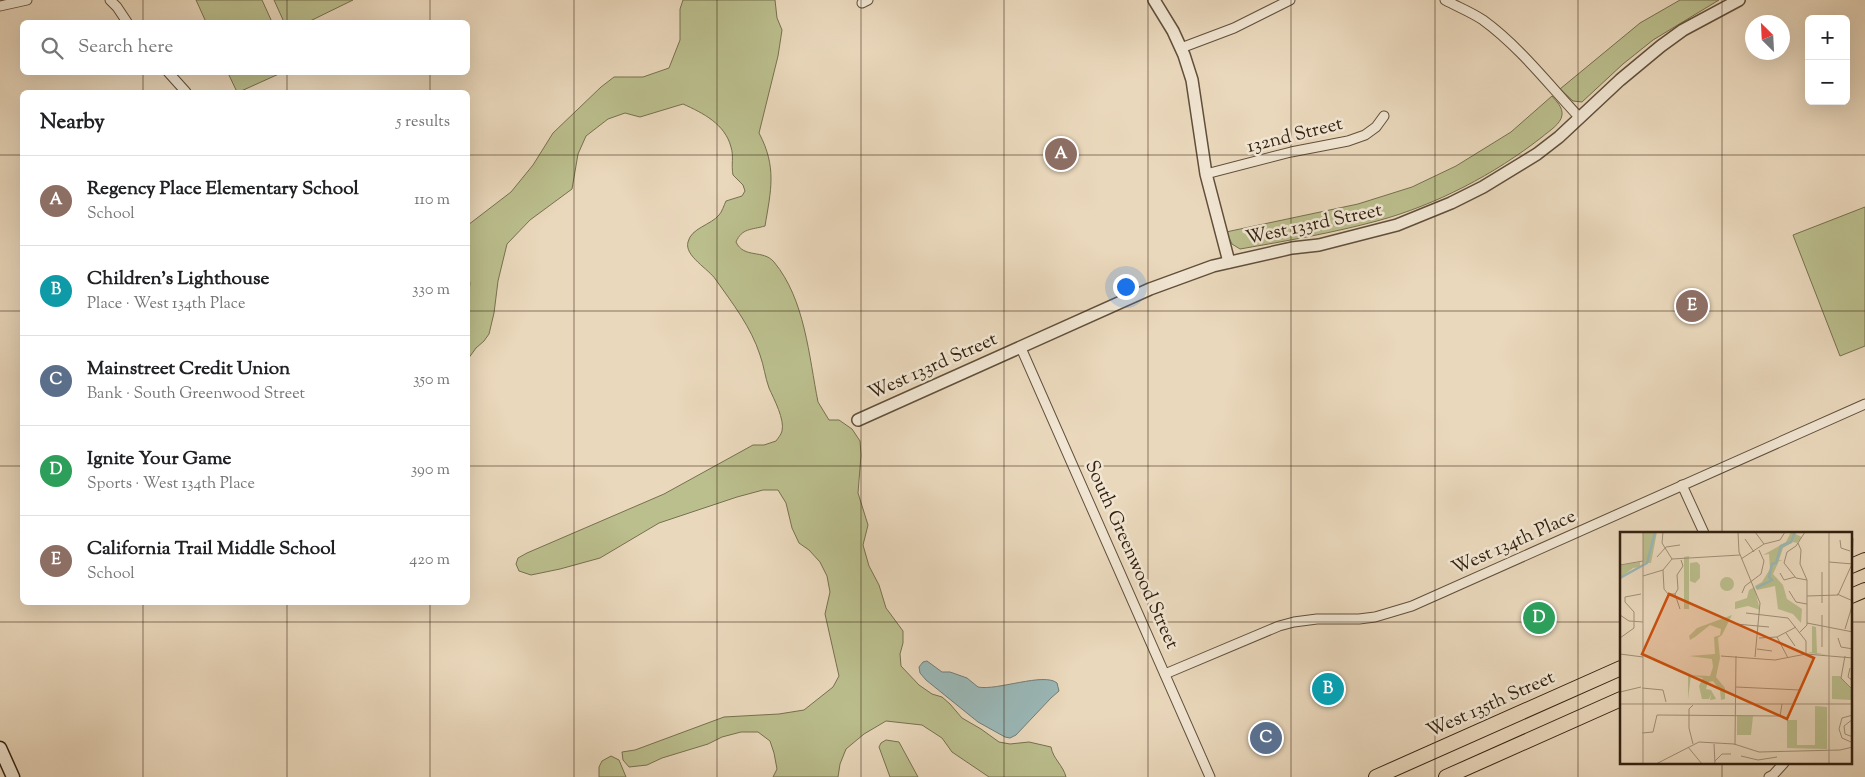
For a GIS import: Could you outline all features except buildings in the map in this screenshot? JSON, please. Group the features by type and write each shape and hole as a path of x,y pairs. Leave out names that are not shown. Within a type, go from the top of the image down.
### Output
{"main road":[{"path":"1852,566 1865,560"},
{"path":"1852,596 1865,590"},
{"name":"West 135th Street","path":"1376,777 1620,668"},
{"path":"1446,777 1620,699"},
{"path":"0,748 13,777"}],"street":[{"path":"0,6 27,0"},
{"path":"110,0 125,20"},
{"path":"1154,0 1165,16 1181,48 1192,80 1206,174 1229,262"},
{"path":"1181,48 1234,28 1290,0"},
{"path":"1445,0 1481,19 1498,33 1518,51 1580,118"},
{"name":"West 133rd Street","path":"858,420 1150,289 1213,266 1292,248 1319,245 1397,225 1437,209 1510,172 1545,148 1620,80 1661,46 1683,30 1739,0"},
{"path":"171,75 184,90"},
{"name":"132nd Street","path":"1206,174 1290,152 1348,141 1376,128 1384,116"},
{"name":"South Greenwood Street","path":"1021,348 1210,777"},
{"name":"West 134th Place","path":"1165,674 1279,626 1317,619 1359,620 1412,606 1865,404"},
{"path":"1682,485 1704,532"},
{"path":"1769,777 1783,764"}],"green space":[{"path":"196,0 262,0 271,20 205,20"},
{"path":"274,0 353,0 312,20 283,20"},
{"path":"683,0 775,0 777,18 782,30 778,56 759,133 765,145 771,179 765,226 744,232 738,237 736,242 744,250 770,258 784,277 793,293 804,329 818,402 829,420 839,420 852,429 860,441 861,455 858,493 868,525 863,545 869,566 879,585 886,608 903,631 903,643 900,654 901,666 919,685 932,694 942,697 962,718 999,742 1010,744 1029,742 1051,747 1066,777 989,777 952,752 942,738 922,725 886,721 864,734 846,749 840,764 838,777 773,777 777,769 770,741 758,732 741,732 722,737 708,744 662,758 647,765 629,767 623,760 622,752 635,750 724,717 779,714 804,710 833,687 839,676 825,614 830,592 827,576 820,562 809,550 799,543 792,528 786,503 778,490 763,490 737,497 659,523 600,558 531,575 519,571 516,564 518,558 527,553 664,494 753,445 764,445 776,441 782,431 781,415 769,388 752,335 716,280 693,257 688,247 688,242 693,233 715,218 721,212 726,201 742,196 745,191 743,185 733,175 732,150 724,132 705,115 683,104 640,117 625,113 608,119 586,136 578,154 572,189 530,220 507,244 498,281 489,334 470,356 470,223 511,192 533,165 553,133 601,87 614,77 643,77 669,68 680,40 680,9"},
{"path":"1680,0 1719,0 1653,40 1623,64 1582,102 1573,101 1560,89 1640,23"},
{"path":"229,75 277,75 243,90 236,90"},
{"path":"1552,96 1560,107 1562,115 1551,130 1524,151 1485,176 1443,197 1377,221 1309,237 1240,249 1232,244 1226,232 1358,204 1412,187 1456,166 1511,132"},
{"path":"1865,207 1865,346 1840,356 1793,235"},
{"path":"886,740 899,742 918,777 890,777 879,747"},
{"path":"611,756 619,760 626,777 599,777 599,767 602,761"}],"water":[{"path":"927,661 942,672 950,672 967,678 978,687 997,687 1031,680 1051,680 1057,683 1059,691 1016,735 1010,738 1005,737 978,722 926,680 920,673 919,667 923,662"}],"place":[{"name":"Regency Place Elementary School","path":"1061,154"},
{"name":"California Trail Middle School","path":"1692,306"},
{"name":"Ignite Your Game","path":"1539,618"},
{"name":"Children's Lighthouse","path":"1328,689"},
{"name":"Mainstreet Credit Union","path":"1266,738"}]}
